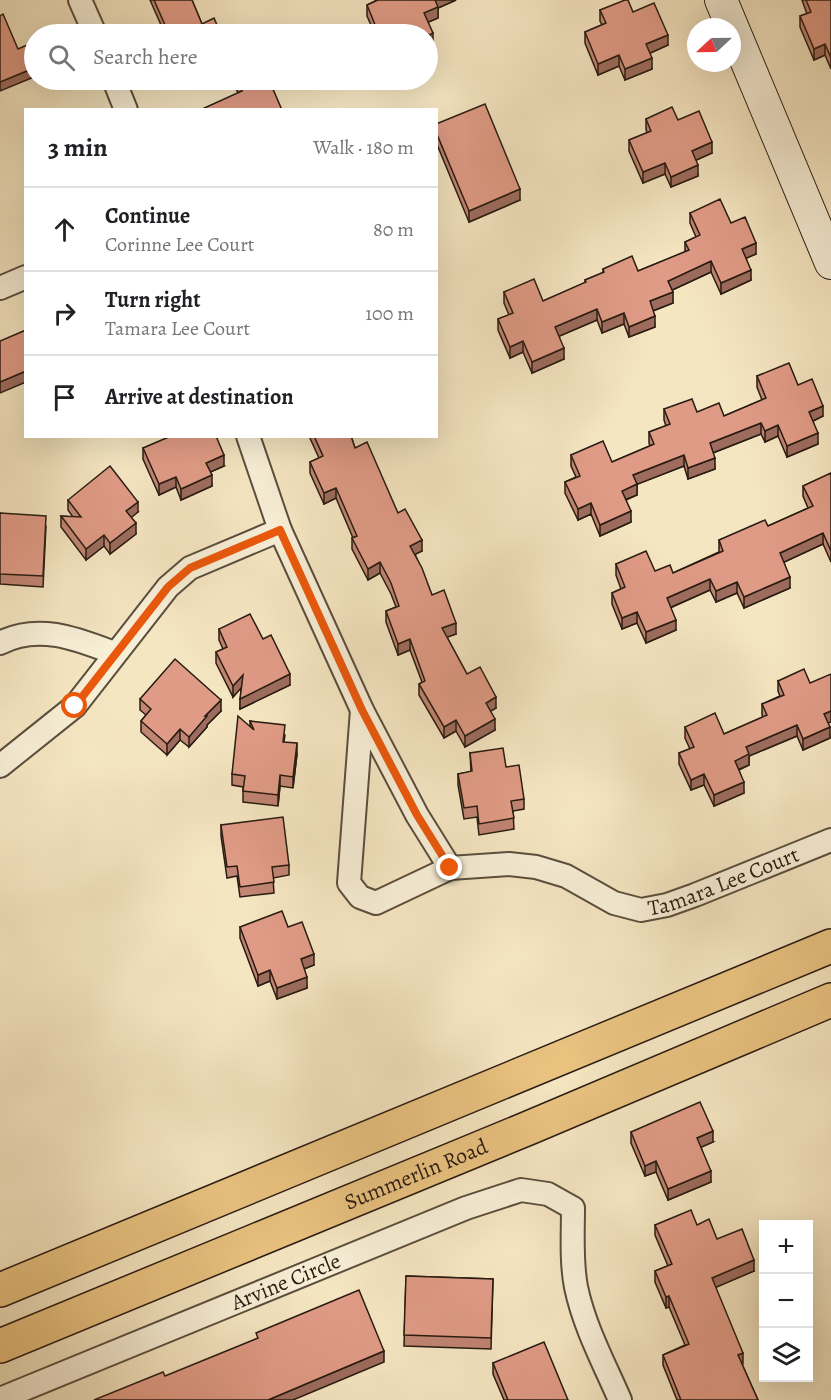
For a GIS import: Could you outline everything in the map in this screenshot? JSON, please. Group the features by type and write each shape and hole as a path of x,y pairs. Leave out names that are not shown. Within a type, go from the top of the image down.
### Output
{"main road":[{"path":"0,1290 831,946"},
{"name":"Summerlin Road","path":"0,1346 531,1127 831,1000"}],"street":[{"path":"80,0 91,24"},
{"path":"721,0 822,215 831,263"},
{"path":"118,90 125,108"},
{"path":"0,288 24,278"},
{"path":"249,438 280,530 362,710 417,815 450,868 376,903 360,897 349,883 362,710"},
{"path":"0,766 75,706 114,653 168,587 190,568 280,530"},
{"path":"0,643 26,633 54,634 67,636 114,653"},
{"name":"Tamara Lee Court","path":"450,868 509,864 536,867 566,876 614,903 640,910 668,905 831,840"},
{"name":"Arvine Circle","path":"0,1399 466,1208 521,1190 548,1194 573,1208 573,1258 576,1285 583,1312 620,1400"}],"building":[{"path":"154,0 192,0 202,24 165,24"},
{"path":"378,0 435,0 438,7 424,13 429,24 375,24 367,5"},
{"path":"628,0 633,12 654,3 668,35 646,44 652,58 625,69 619,55 598,64 585,32 606,23 600,10"},
{"path":"806,0 831,0 831,58 825,44 814,49 800,16 811,12"},
{"path":"3,14 18,49 24,46 24,72 0,82 0,16"},
{"path":"214,18 217,24 202,24"},
{"path":"273,90 281,108 204,108 242,91"},
{"path":"485,104 520,189 469,211 438,137 438,123"},
{"path":"672,107 678,120 699,111 712,142 692,151 698,165 671,177 665,163 643,172 629,140 651,131 646,119"},
{"path":"720,199 731,223 745,217 756,243 742,249 751,270 721,283 711,261 668,281 673,292 650,301 655,316 629,327 624,313 602,322 597,309 555,327 564,348 532,362 523,341 510,347 498,319 513,313 504,292 534,279 543,301 586,282 585,280 604,272 603,269 632,256 638,271 689,250 685,242 700,235 690,213"},
{"path":"24,331 24,372 0,382 0,341"},
{"path":"789,363 798,385 812,379 823,406 809,412 818,433 787,446 778,425 765,431 761,423 710,443 715,458 688,468 684,455 633,475 637,484 622,491 631,511 600,525 591,503 578,509 565,482 580,476 571,455 603,441 612,462 654,444 649,432 670,424 664,409 692,399 697,412 719,403 724,416 766,398 757,376"},
{"path":"166,438 217,438 224,455 206,463 212,475 181,489 176,477 159,484 143,448"},
{"path":"315,438 352,438 355,448 367,442 398,513 405,509 422,540 410,546 422,568 432,595 444,590 456,623 442,628 467,674 480,667 496,697 486,703 495,719 465,736 456,720 444,727 419,684 425,681 410,639 398,644 386,611 399,606 391,583 380,562 368,569 352,538 357,536 336,488 324,493 310,462 323,456"},
{"path":"110,466 138,502 126,511 136,523 110,543 104,535 86,549 61,516 81,517 68,500"},
{"path":"831,473 831,551 823,533 780,553 790,577 744,597 737,582 716,591 710,579 667,598 676,620 646,632 637,612 622,618 612,593 625,587 616,564 646,551 655,571 670,565 673,573 723,551 719,540 765,520 768,526 813,506 803,486"},
{"path":"0,513 46,516 43,576 0,574"},
{"path":"250,614 263,639 271,635 290,674 240,699 243,675 233,686 216,652 227,647 219,629"},
{"path":"175,659 221,700 189,737 180,729 167,744 141,721 151,709 140,699"},
{"path":"804,669 810,683 831,674 831,711 824,714 830,727 803,739 797,725 746,747 749,754 735,761 744,782 714,795 704,774 691,780 679,753 694,747 685,727 715,713 724,734 767,715 762,704 784,695 778,681"},
{"path":"238,716 254,730 250,721 285,725 283,742 297,743 293,777 280,775 278,795 243,791 245,776 232,774"},
{"path":"503,748 506,767 519,765 524,799 511,801 514,818 479,824 477,806 464,808 458,774 472,771 470,753"},
{"path":"283,817 289,865 272,867 274,882 240,887 237,866 227,867 221,825"},
{"path":"282,911 288,927 302,922 314,954 301,959 307,977 277,988 270,970 258,975 240,927"},
{"path":"700,1102 713,1131 697,1138 711,1171 668,1189 656,1161 645,1166 631,1132"},
{"path":"691,1210 697,1225 709,1219 717,1239 742,1229 754,1260 712,1278 743,1353 738,1355 758,1400 681,1400 663,1355 689,1344 669,1296 666,1297 655,1271 672,1264 655,1225"},
{"path":"406,1276 493,1279 491,1338 404,1335"},
{"path":"359,1290 384,1351 268,1400 94,1400 163,1372 165,1376 258,1338 256,1333"},
{"path":"544,1342 568,1400 508,1400 493,1363"}],"route":[{"path":"75,706 152,606 168,587 190,568 280,530 362,710 417,815 450,868"}]}
